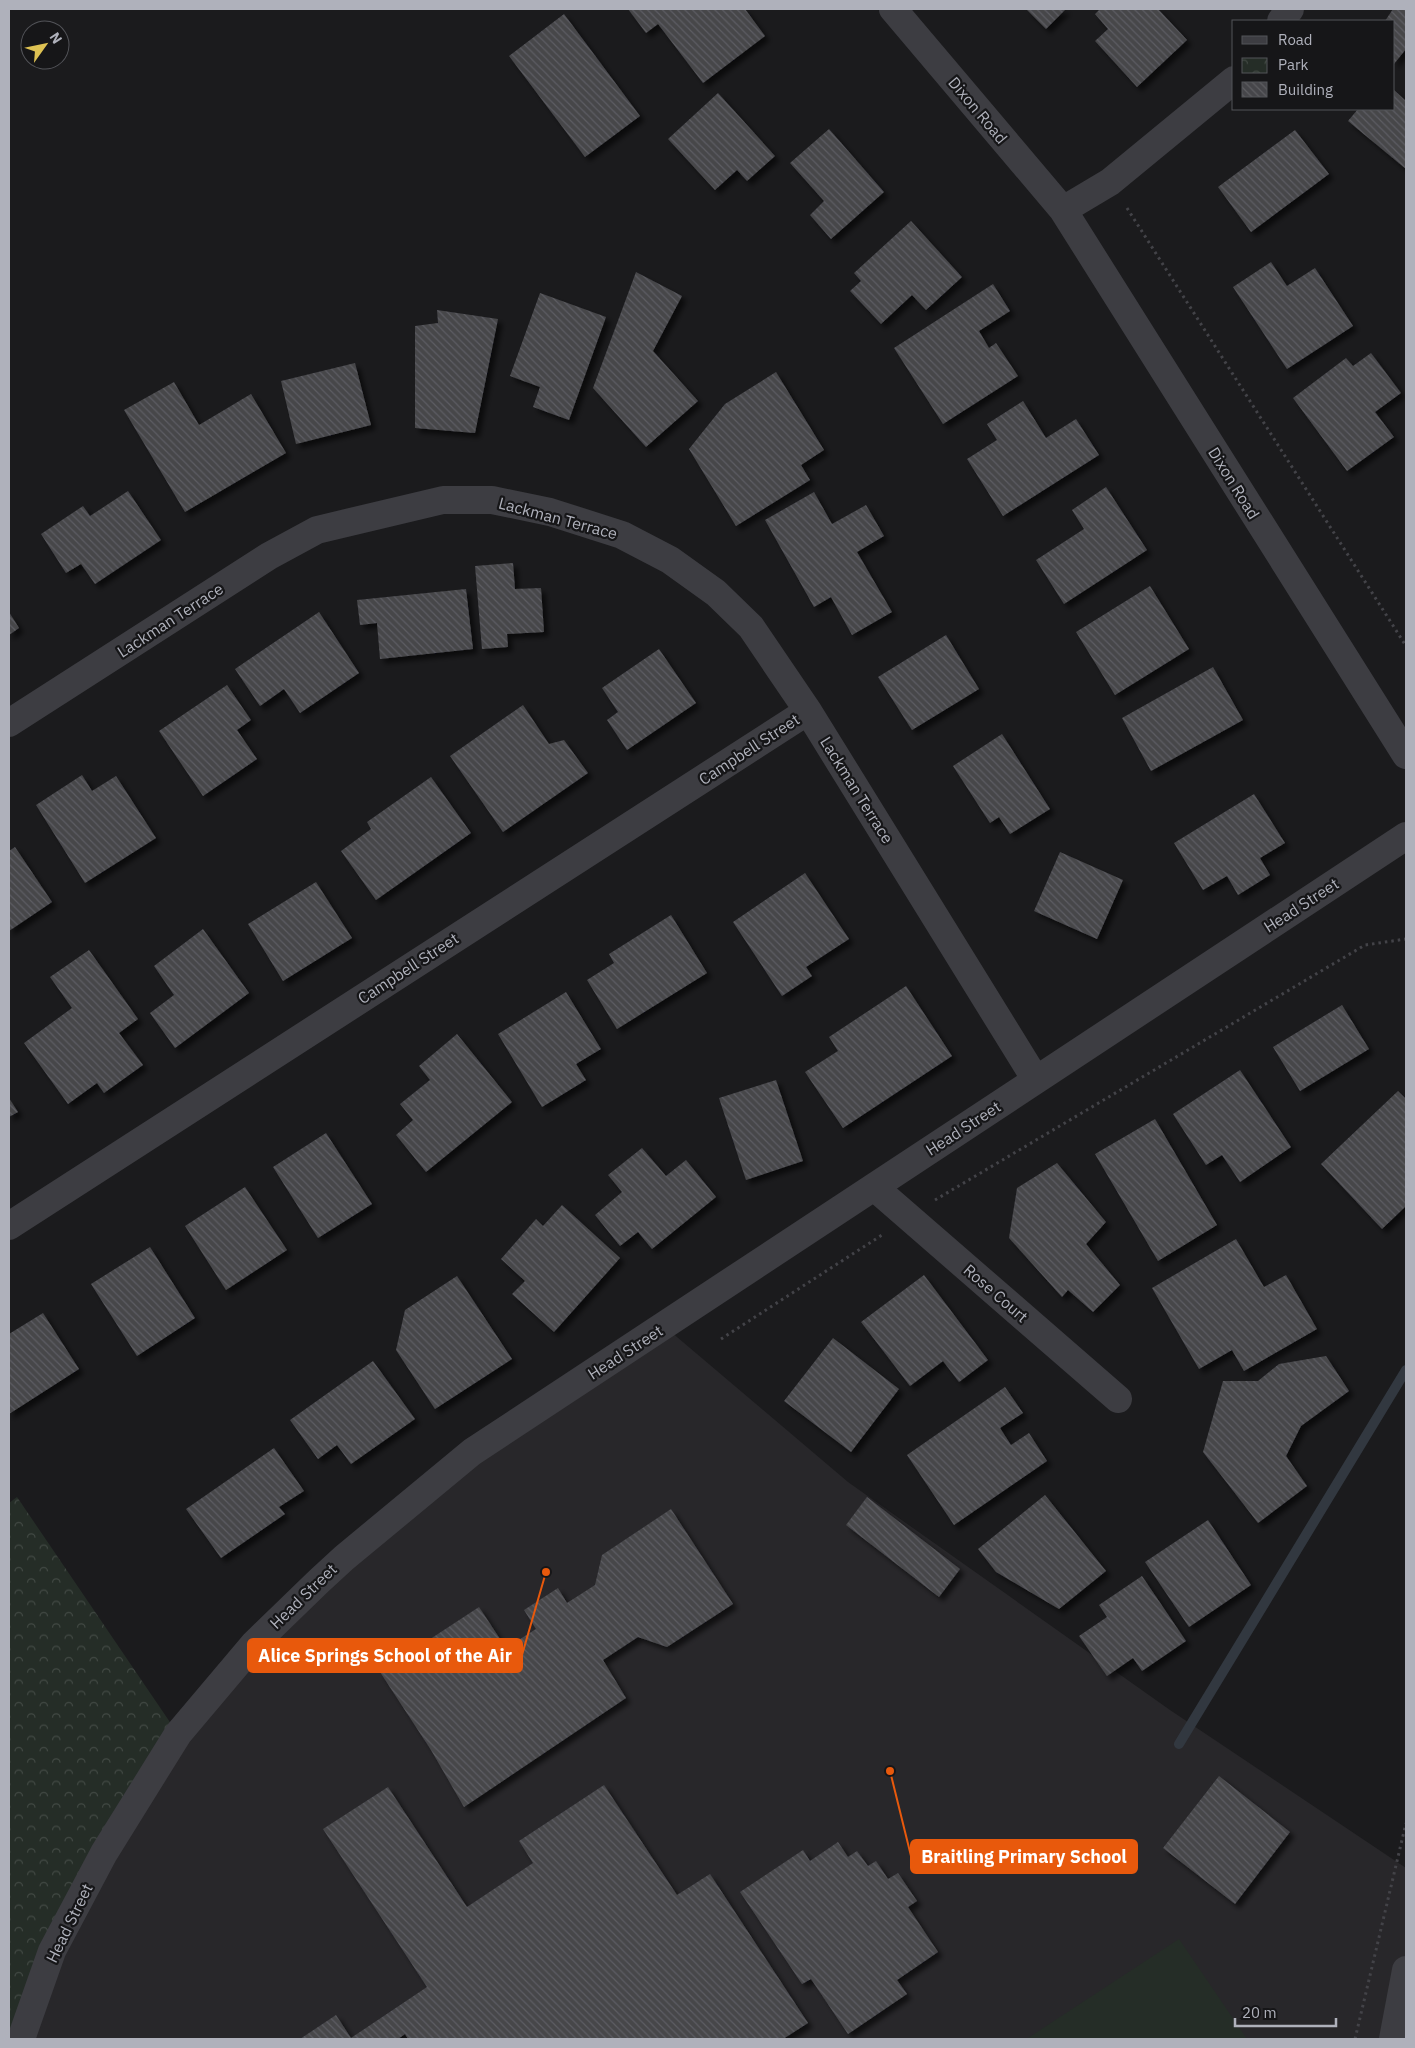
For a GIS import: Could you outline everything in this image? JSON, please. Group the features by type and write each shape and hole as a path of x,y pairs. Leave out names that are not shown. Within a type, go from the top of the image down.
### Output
{"street":[{"name":"Dixon Road","path":"894,9 1062,210 1406,755"},
{"path":"1282,20 1290,9"},
{"path":"1062,210 1110,182 1232,82"},
{"name":"Lackman Terrace","path":"9,723 269,556 317,530 444,500 492,500 550,512 622,534 670,560 716,593 751,627 808,711 1036,1080"},
{"name":"Campbell Street","path":"9,1226 808,711"},
{"name":"Head Street","path":"21,2039 52,1951 104,1853 178,1734 254,1644 344,1558 472,1452 1406,836"},
{"name":"Rose Court","path":"874,1187 1118,1399"},
{"path":"1393,2039 1406,1970"}],"path":[{"path":"1110,182 1406,646"},
{"path":"721,1339 941,1196 1365,945 1406,939"},
{"path":"1355,2039 1406,1823"}],"shaded area":[{"path":"664,1326 848,1482 1170,1710 1406,1868 1406,1970 1393,2039 21,2039 178,1735 344,1558"}],"green space":[{"path":"17,1497 178,1734 9,2039 9,1503"},
{"path":"1179,1939 1247,2039 1028,2038"}],"building":[{"path":"628,9 745,9 765,36 703,83 658,24 646,33"},
{"path":"1026,9 1066,9 1046,29"},
{"path":"1100,9 1158,9 1187,40 1137,87 1095,41 1108,29 1095,14"},
{"path":"1393,9 1406,9 1406,49 1395,63 1395,20 1386,20"},
{"path":"564,14 640,116 585,157 509,56"},
{"path":"1395,91 1406,101 1406,169 1348,121 1357,110 1395,110"},
{"path":"718,93 775,156 747,181 737,170 715,190 668,139"},
{"path":"829,129 884,192 831,239 810,215 824,201 790,163"},
{"path":"1295,130 1329,174 1251,232 1218,187"},
{"path":"911,221 962,277 926,310 912,295 881,324 850,291 861,281 854,273"},
{"path":"1271,262 1287,286 1315,268 1353,326 1287,369 1233,287"},
{"path":"636,272 682,296 653,351 698,401 646,447 593,388"},
{"path":"993,284 1010,311 979,331 989,348 996,343 1018,376 943,424 894,348"},
{"path":"540,293 606,317 569,420 533,407 540,387 510,376"},
{"path":"437,310 498,319 475,433 415,428 415,326 438,323"},
{"path":"1371,353 1401,393 1375,412 1394,437 1347,471 1293,398 1346,358 1353,366"},
{"path":"355,363 371,425 296,444 281,381"},
{"path":"776,372 824,450 801,465 810,480 736,526 689,449 725,404"},
{"path":"174,382 199,425 251,394 286,453 185,512 124,410"},
{"path":"1023,401 1046,438 1076,419 1099,455 1003,516 967,459 997,440 987,424"},
{"path":"1106,487 1147,550 1064,604 1036,560 1084,529 1072,510"},
{"path":"128,491 161,540 95,584 81,564 66,573 41,534 83,506 90,516"},
{"path":"814,492 832,524 866,505 884,536 857,552 892,612 852,635 831,597 814,607 765,520"},
{"path":"513,563 515,589 541,588 544,632 507,634 508,647 482,649 475,566"},
{"path":"1150,586 1189,649 1115,695 1076,632"},
{"path":"466,589 473,649 380,659 377,623 360,625 357,600"},
{"path":"9,612 19,628 9,635"},
{"path":"319,612 359,673 300,713 284,689 260,706 235,669"},
{"path":"946,635 979,689 912,730 878,677"},
{"path":"659,649 696,703 627,750 607,720 618,712 602,688"},
{"path":"1213,667 1243,720 1151,771 1122,718"},
{"path":"227,685 251,720 237,730 257,759 203,796 159,731"},
{"path":"523,705 549,744 564,740 588,773 503,832 450,756"},
{"path":"1002,734 1050,809 1010,834 999,817 990,823 953,766"},
{"path":"82,775 92,791 116,776 156,838 85,883 36,805"},
{"path":"431,777 471,833 376,900 341,851 371,829 367,822"},
{"path":"1254,794 1285,843 1260,858 1270,875 1238,895 1227,876 1203,890 1174,843"},
{"path":"15,847 52,902 9,931 9,851"},
{"path":"1060,852 1123,880 1097,939 1034,911"},
{"path":"805,873 849,939 806,967 812,976 782,996 733,922"},
{"path":"316,882 352,938 283,981 248,924"},
{"path":"671,915 707,973 617,1029 587,980 614,963 609,954"},
{"path":"203,929 249,993 175,1048 150,1013 174,995 154,966"},
{"path":"89,950 138,1019 119,1033 143,1065 104,1093 97,1083 68,1104 24,1043 72,1008 50,977"},
{"path":"906,986 952,1056 843,1128 805,1072 838,1051 829,1037"},
{"path":"566,992 601,1049 576,1064 586,1080 542,1107 498,1034"},
{"path":"1342,1005 1369,1049 1300,1091 1273,1047"},
{"path":"457,1034 512,1102 426,1172 396,1135 413,1120 400,1104 430,1080 419,1066"},
{"path":"1240,1070 1291,1147 1240,1182 1222,1155 1206,1165 1173,1114"},
{"path":"776,1080 803,1161 746,1180 719,1098"},
{"path":"1398,1091 1406,1099 1406,1206 1382,1229 1321,1164"},
{"path":"9,1098 18,1112 9,1117"},
{"path":"1155,1119 1217,1225 1158,1261 1095,1154"},
{"path":"326,1133 372,1204 318,1238 273,1167"},
{"path":"642,1148 666,1176 686,1160 716,1197 652,1249 638,1232 620,1246 595,1215 622,1192 608,1175"},
{"path":"1057,1163 1106,1222 1086,1244 1120,1285 1093,1312 1068,1290 1062,1297 1009,1238 1017,1188"},
{"path":"245,1187 287,1250 226,1290 185,1226"},
{"path":"562,1205 620,1258 554,1332 512,1294 525,1281 501,1259 536,1219 543,1226"},
{"path":"1236,1239 1264,1287 1286,1275 1317,1329 1244,1371 1232,1350 1199,1369 1152,1288"},
{"path":"150,1247 195,1318 137,1356 91,1284"},
{"path":"924,1275 988,1360 959,1382 943,1361 910,1386 861,1322"},
{"path":"457,1276 512,1359 435,1409 396,1350 405,1310"},
{"path":"43,1313 79,1369 9,1414 9,1334"},
{"path":"833,1338 899,1389 851,1452 784,1401"},
{"path":"1326,1356 1349,1391 1301,1426 1286,1456 1307,1486 1258,1523 1203,1452 1223,1381 1258,1381 1279,1364"},
{"path":"373,1361 415,1419 351,1464 337,1445 318,1459 290,1420"},
{"path":"1005,1387 1023,1413 1000,1428 1011,1445 1029,1433 1047,1461 954,1525 907,1455"},
{"path":"274,1448 304,1491 279,1507 285,1514 221,1558 186,1509"},
{"path":"1045,1495 1106,1571 1059,1609 996,1572 978,1549"},
{"path":"867,1497 960,1569 939,1597 846,1525"},
{"path":"671,1509 733,1604 667,1647 638,1637 603,1660 626,1698 464,1807 431,1750 380,1672 479,1607 506,1648 536,1629 524,1610 558,1588 567,1603 595,1585 602,1555"},
{"path":"1208,1520 1251,1585 1189,1627 1145,1562"},
{"path":"1142,1576 1186,1641 1142,1671 1133,1658 1107,1676 1079,1636 1107,1617 1099,1605"},
{"path":"1219,1776 1290,1832 1235,1904 1163,1848"},
{"path":"604,1785 677,1895 710,1874 808,2023 783,2039 408,2039 405,2034 398,2039 300,2039 336,2015 351,2038 427,1987 323,1829 388,1787 467,1907 533,1863 519,1841"},
{"path":"838,1842 848,1857 857,1851 868,1866 876,1861 888,1879 898,1873 917,1901 908,1907 938,1952 897,1980 907,1994 848,2034 811,1979 802,1984 740,1892 803,1850 810,1861"}],"waterway":[{"path":"1179,1744 1406,1370"}],"place":[{"name":"Alice Springs School of the Air","path":"546,1572"},
{"name":"Braitling Primary School","path":"890,1771"}]}
